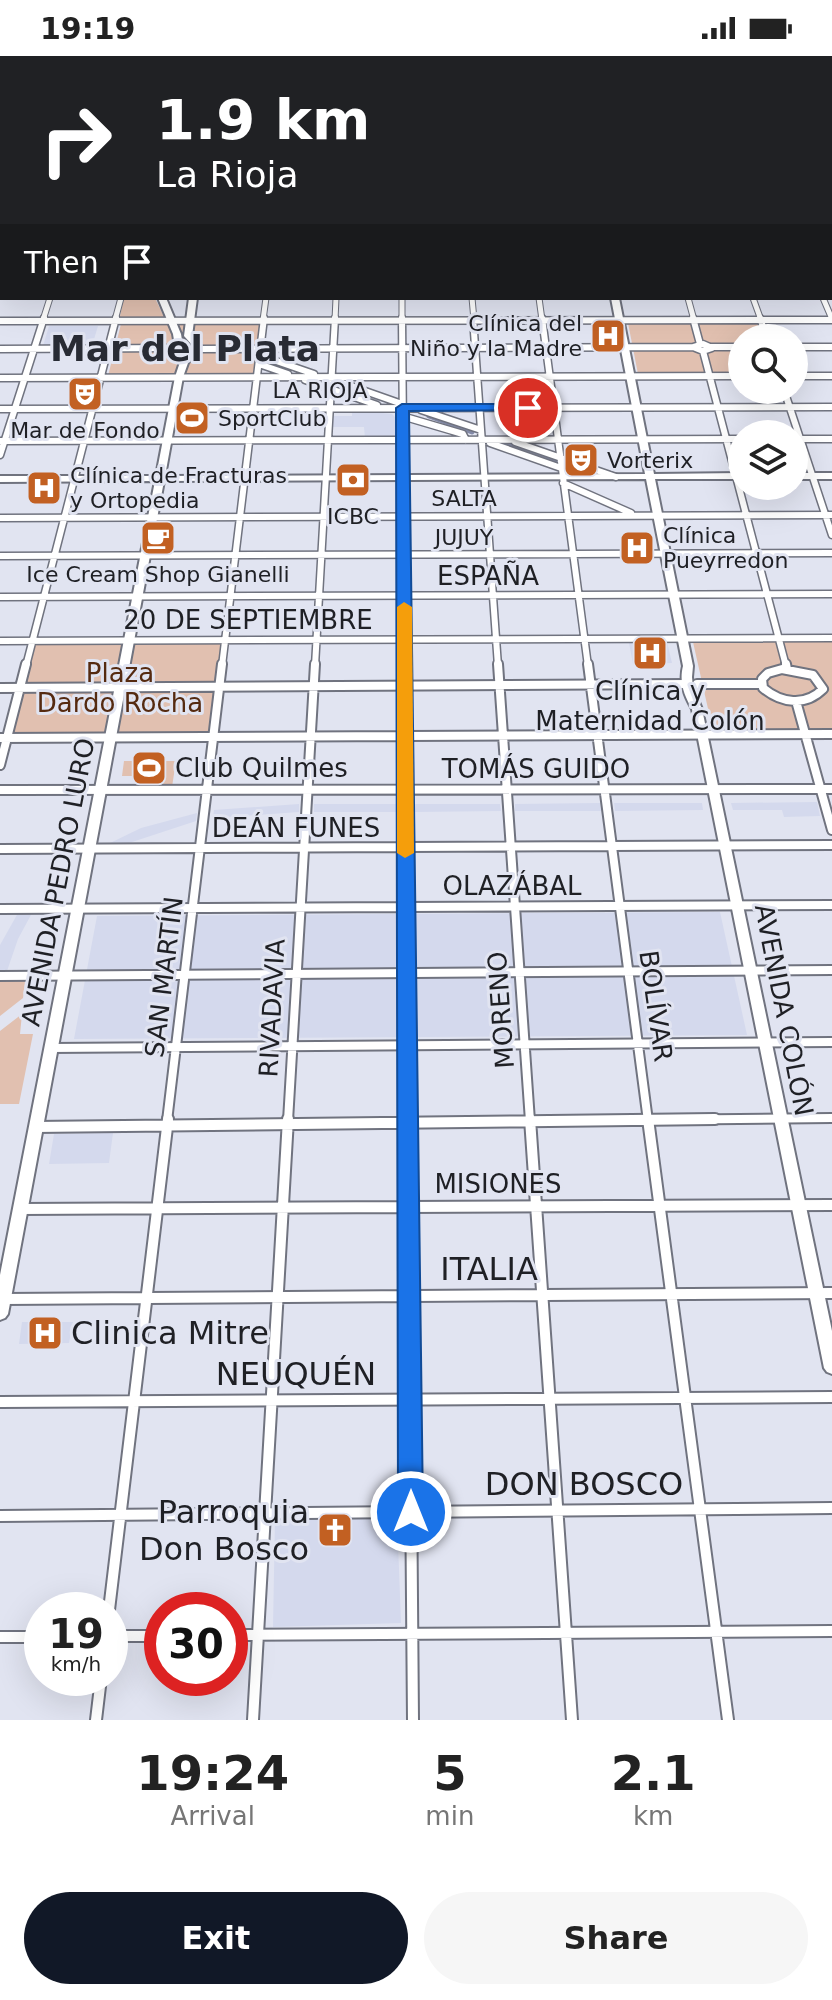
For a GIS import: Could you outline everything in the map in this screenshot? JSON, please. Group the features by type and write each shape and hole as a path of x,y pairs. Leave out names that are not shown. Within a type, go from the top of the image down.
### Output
{"main road":[{"path":"163,300 177,334 174,348"},
{"path":"193,300 188,335 196,348"},
{"name":"AVENIDA COLÓN","path":"615,300 689,667 686,672 692,684 799,1205 824,1293 832,1368"},
{"path":"177,334 188,335"},
{"path":"174,348 196,348"},
{"path":"174,348 182,366"},
{"name":"AVENIDA PEDRO LURO","path":"1,1306 179,377 182,366 196,348"},
{"path":"0,479 728,476"},
{"path":"808,476 832,476"}],"street":[{"path":"0,455 49,300"},
{"path":"0,765 3,738 19,688 120,300"},
{"name":"SAN MARTÍN","path":"111,1592 266,300"},
{"name":"RIVADAVIA","path":"253,1720 336,300"},
{"path":"402,300 413,1720"},
{"name":"MORENO","path":"472,300 572,1720"},
{"name":"BOLÍVAR","path":"539,300 728,1720"},
{"path":"689,300 728,450"},
{"path":"754,300 762,324"},
{"path":"0,321 832,320 824,300"},
{"path":"196,348 260,352 333,348 728,347"},
{"path":"808,347 832,347"},
{"path":"0,349 174,348"},
{"path":"260,352 402,406"},
{"path":"259,364 296,377"},
{"path":"0,378 728,376"},
{"path":"808,376 832,376"},
{"path":"305,380 385,408"},
{"path":"789,404 793,420"},
{"path":"413,407 481,430"},
{"name":"LA RIOJA","path":"0,409 832,407"},
{"path":"402,416 463,434 466,440"},
{"path":"2,441 728,439"},
{"path":"808,439 832,439"},
{"path":"482,440 562,476 636,516"},
{"path":"508,440 616,477"},
{"path":"808,466 829,515 832,535"},
{"path":"742,500 787,669"},
{"name":"SALTA","path":"0,518 829,515"},
{"name":"JUJUY","path":"0,556 832,553"},
{"name":"ESPAÑA","path":"0,597 832,594"},
{"name":"20 DE SEPTIEMBRE","path":"0,641 832,638"},
{"path":"0,688 761,684 770,694 796,701 817,696 828,685 811,673 787,669 768,673 761,684"},
{"path":"796,701 832,830"},
{"path":"3,738 832,734"},
{"name":"TOMÁS GUIDO","path":"0,790 832,789"},
{"name":"DEÁN FUNES","path":"0,849 832,845"},
{"name":"OLAZÁBAL","path":"0,909 832,905"},
{"path":"0,976 832,970"},
{"path":"50,1048 832,1042"},
{"path":"35,1127 832,1118"},
{"name":"MISIONES","path":"20,1209 832,1205"},
{"name":"ITALIA","path":"1,1306 147,1296 824,1293"},
{"name":"NEUQUÉN","path":"0,1402 832,1397"},
{"name":"DON BOSCO","path":"0,1516 832,1508"},
{"path":"248,1635 832,1631"},
{"path":"0,1637 24,1637"},
{"path":"96,1720 99,1696"}],"shaded area":[{"path":"49,326 98,326 92,346 43,346"},
{"path":"352,410 392,414 397,419 397,437 365,438 364,427 332,427 333,416 352,416"},
{"name":"Clínica y Maternidad Colón","path":"667,642 672,663 633,664 629,643"},
{"path":"817,802 820,816 784,817 782,810 733,810 731,803"},
{"path":"600,803 601,811 515,811 515,804"},
{"path":"614,803 702,803 703,810 615,811"},
{"path":"299,804 299,812 213,818 214,810"},
{"path":"314,804 399,804 398,812 314,812"},
{"path":"415,804 500,804 501,811 415,812"},
{"path":"197,813 196,821 123,845 106,845 141,828"},
{"path":"720,912 747,1035 74,1039 97,916"},
{"path":"18,913 32,913 18,939 7,971 0,971 0,945"},
{"path":"113,1133 109,1163 49,1164 54,1134"},
{"name":"Clinica Mitre","path":"22,1322 73,1322 69,1343 19,1344"},
{"path":"397,1516 401,1623 273,1627 275,1519"}],"green space":[{"path":"124,300 156,300 165,319 119,320"},
{"path":"260,323 253,376 108,376 121,324"},
{"path":"628,323 758,323 728,324 728,374 638,374"},
{"name":"Plaza Dardo Rocha","path":"223,641 209,734 13,735 34,642"},
{"path":"693,642 832,642 832,731 713,731"},
{"name":"Club Quilmes","path":"124,761 176,761 172,787 149,787 150,776 122,776"},
{"path":"0,981 25,981 23,998 0,1016"},
{"path":"22,1014 20,1034 33,1034 19,1104 0,1104 0,1031"}],"waterway":[{"path":"429,416 472,432"},
{"path":"504,443 555,461"}],"slow traffic":[{"path":"404,607 405,853"}],"place":[{"name":"Clínica del Niño y la Madre","path":"608,336"},
{"name":"Mar de Fondo","path":"85,394"},
{"name":"SportClub","path":"192,418"},
{"name":"Vorterix","path":"581,460"},
{"name":"ICBC","path":"353,480"},
{"name":"Clínica de Fracturas y Ortopedia","path":"44,488"},
{"name":"Ice Cream Shop Gianelli","path":"158,538"},
{"name":"Clínica Pueyrredon","path":"637,548"},
{"name":"Clínica y Maternidad Colón","path":"650,653"},
{"name":"Club Quilmes","path":"149,768"},
{"name":"Clinica Mitre","path":"45,1333"},
{"name":"Parroquia Don Bosco","path":"335,1530"}],"district":[{"name":"Mar del Plata","path":"185,348"}],"route":[{"path":"411,1512 402,408 528,408"}]}
